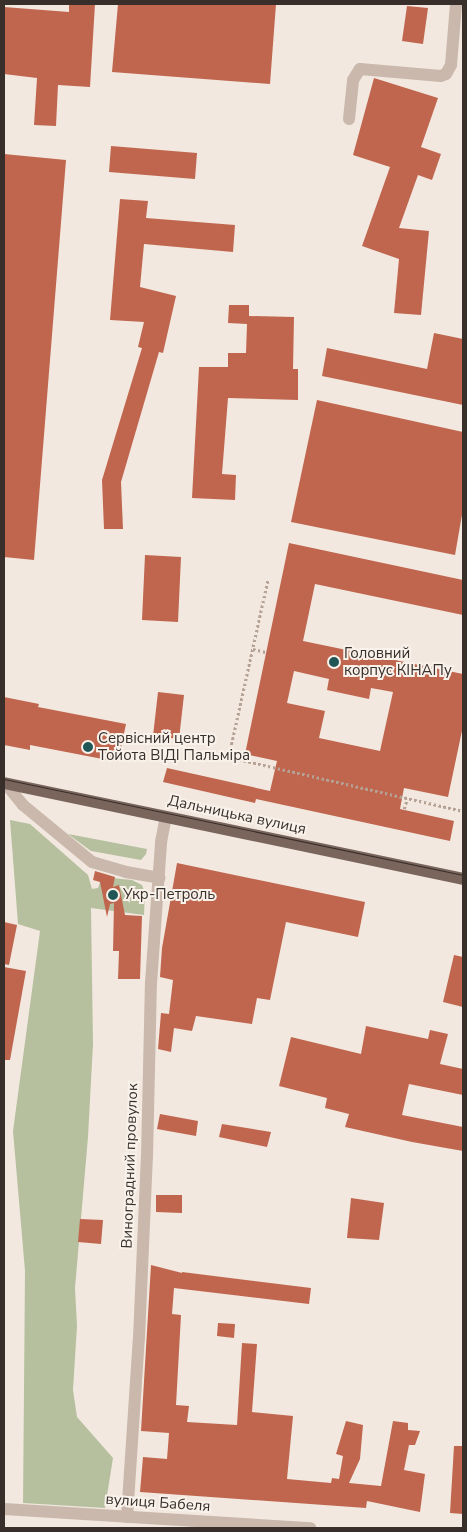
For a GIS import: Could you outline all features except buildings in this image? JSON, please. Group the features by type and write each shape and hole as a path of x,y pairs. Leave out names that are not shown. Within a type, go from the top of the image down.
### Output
{"main road":[{"name":"Дальницька вулиця","path":"5,783 463,878"}],"street":[{"path":"349,119 353,80 360,69 441,76 446,74 451,65 456,4"},
{"path":"5,783 23,805 92,862 126,872 159,878"},
{"name":"Виноградний провулок","path":"127,1517 140,1329 147,1157 151,983 161,842 166,817"},
{"name":"вулиця Бабеля","path":"4,1509 310,1528"}],"path":[{"path":"268,581 228,757 462,812"},
{"path":"253,649 266,652"},
{"path":"404,810 406,799"}],"green space":[{"path":"10,820 30,824 88,875 92,889 98,888 102,877 132,880 142,885 145,893 144,915 91,908 93,1044 88,1137 75,1288 77,1326 73,1390 77,1417 113,1458 105,1508 23,1503 25,1271 13,1131 40,931 18,924"},
{"path":"68,834 147,849 146,854 141,860 91,851"}],"tram line":[{"path":"4,779 463,875"}],"place":[{"name":"Головний корпус КІНАПу","path":"334,662"},
{"name":"Сервісний центр Тойота ВІДІ Пальміра","path":"88,747"},
{"name":"Укр-Петроль","path":"113,895"}]}
